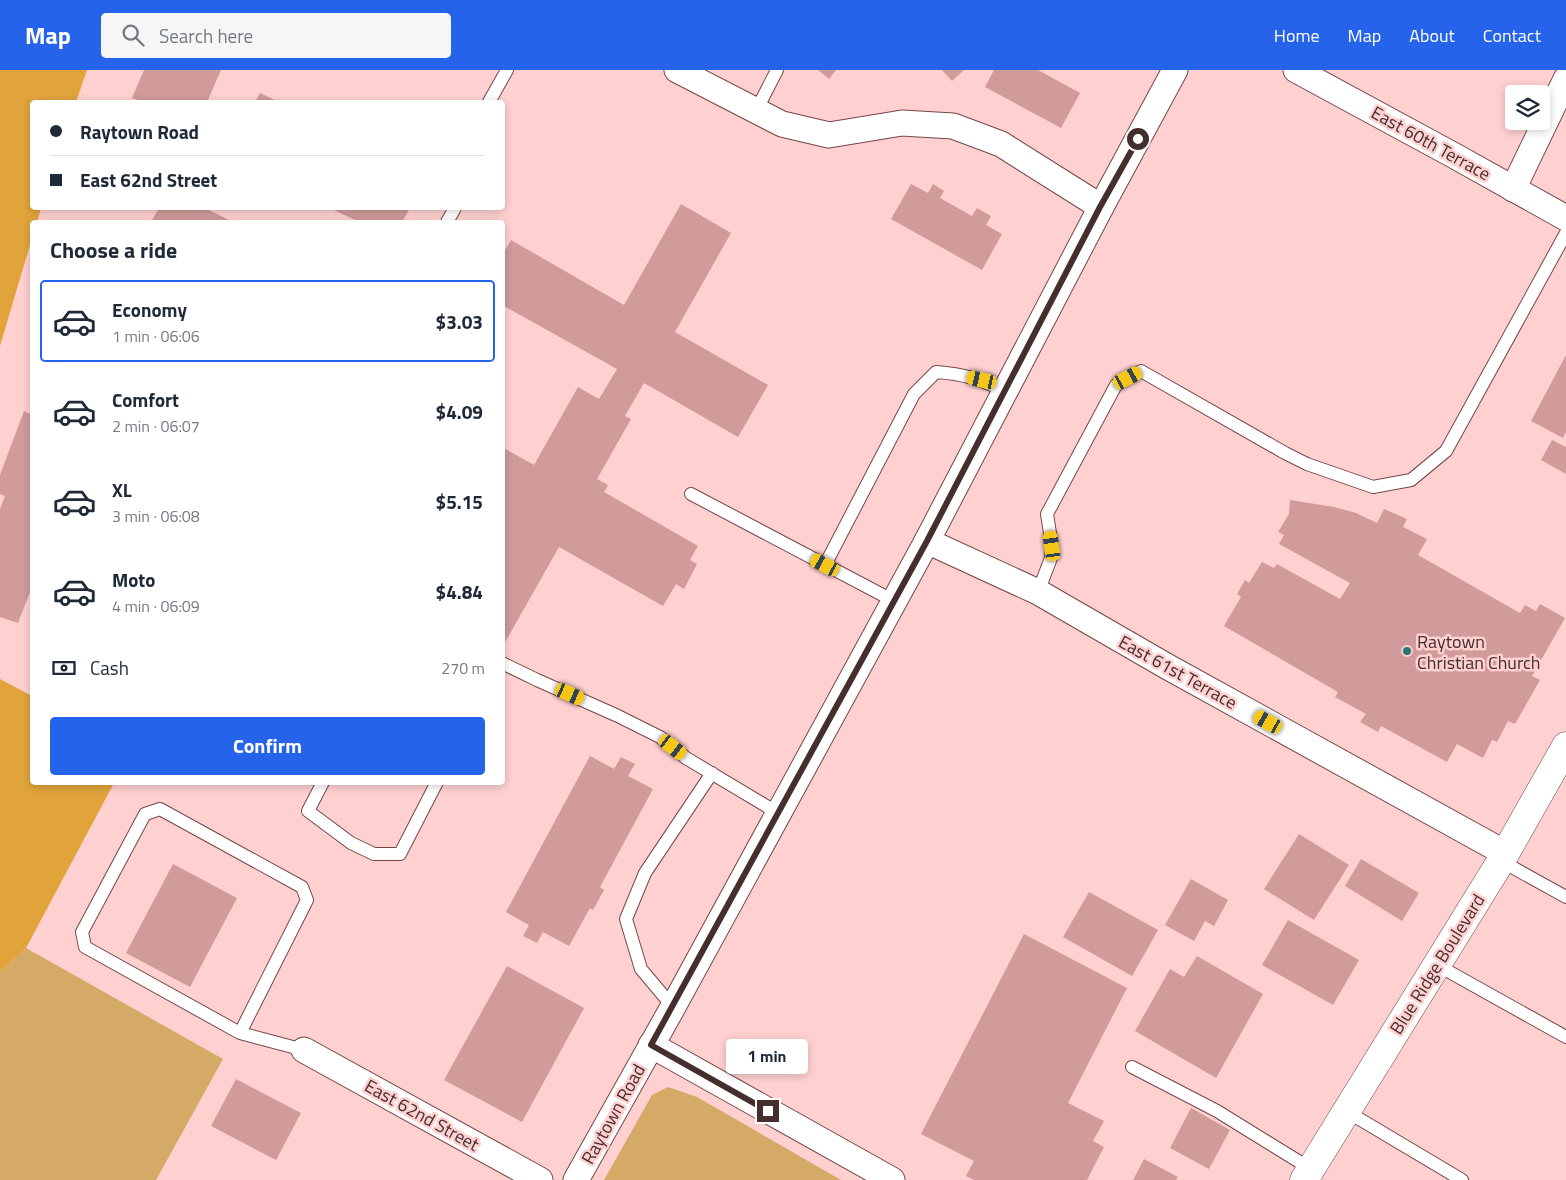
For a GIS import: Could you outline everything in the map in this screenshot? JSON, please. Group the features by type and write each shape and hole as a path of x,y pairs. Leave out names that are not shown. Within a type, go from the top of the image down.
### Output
{"street":[{"path":"677,70 782,124 829,135 902,123 953,126 1001,144 1100,207"},
{"name":"Raytown Road","path":"576,1180 927,541 1100,207 1175,70"},
{"name":"East 60th Terrace","path":"1296,70 1566,218"},
{"path":"1514,189 1566,79"},
{"name":"East 61st Terrace","path":"927,541 1038,592 1503,857"},
{"name":"Blue Ridge Boulevard","path":"1307,1174 1563,759"},
{"path":"651,1045 892,1180"},
{"name":"East 62nd Street","path":"304,1050 540,1180"}],"lane":[{"path":"490,100 507,70"},
{"path":"756,111 777,70"},
{"path":"1038,592 1052,558 1047,514 1116,385 1141,371 1285,454 1307,464 1373,487 1411,480 1446,451 1566,233"},
{"path":"825,565 914,394 936,372 982,380 1005,391"},
{"path":"691,494 894,601"},
{"path":"505,664 660,737 686,758 778,813"},
{"path":"672,1007 641,968 626,919 645,873 712,773"},
{"path":"321,785 308,811 351,843 374,854 400,854 435,785"},
{"path":"240,1033 307,900 302,887 160,809 145,814 82,932 85,947 240,1033 304,1050"},
{"path":"1503,857 1566,897"},
{"path":"1436,965 1566,1037"},
{"path":"1132,1067 1218,1112 1307,1174"},
{"path":"1346,1111 1462,1180"}],"shaded area":[{"path":"0,70 87,70 77,100 30,100 30,210 40,210 38,220 30,220 30,245 0,346"},
{"path":"0,679 30,695 30,785 113,785 26,948 0,972"},
{"path":"26,948 223,1059 156,1180 0,1180 0,972"},
{"path":"668,1087 697,1097 841,1180 604,1180 652,1095"}],"building":[{"path":"144,70 221,70 208,100 138,100 132,98"},
{"path":"818,70 836,70 829,79"},
{"path":"942,70 964,70 952,81"},
{"path":"994,70 1038,70 1080,93 1061,128 985,87"},
{"path":"260,93 275,100 256,100"},
{"path":"911,184 928,193 933,184 944,191 940,198 972,216 977,208 991,216 986,225 1002,234 982,270 891,219"},
{"path":"681,204 731,233 675,332 768,385 738,437 644,383 625,416 631,419 597,479 608,485 604,492 698,546 690,560 697,564 684,589 676,584 663,606 559,547 505,642 505,449 534,465 578,387 599,399 617,369 505,307 505,250 511,240 624,305"},
{"path":"158,210 209,210 229,220 152,220"},
{"path":"334,210 409,210 403,220 355,220"},
{"path":"1566,355 1566,432 1563,438 1531,421"},
{"path":"24,411 30,414 30,592 18,623 0,617 0,509 5,496 0,494 0,475"},
{"path":"1552,440 1566,447 1566,474 1541,460"},
{"name":"Raytown Christian Church","path":"1290,500 1334,507 1356,513 1377,523 1384,509 1407,519 1403,527 1427,539 1418,555 1520,613 1525,605 1536,611 1540,604 1565,618 1532,676 1540,680 1515,724 1508,721 1497,742 1492,740 1483,758 1457,744 1447,762 1381,726 1378,732 1360,722 1366,714 1335,697 1338,692 1224,626 1241,597 1237,594 1245,580 1249,583 1262,562 1274,568 1277,564 1340,599 1350,583 1279,544 1284,535 1278,532 1289,514"},
{"path":"590,756 614,769 621,757 635,764 628,776 653,789 600,887 604,890 593,910 590,908 569,946 543,932 537,943 523,936 529,925 506,912"},
{"path":"1299,834 1349,865 1314,920 1264,889"},
{"path":"1361,859 1419,893 1402,921 1345,886"},
{"path":"173,864 237,898 190,987 126,953"},
{"path":"1191,879 1228,900 1214,926 1205,921 1194,941 1165,925"},
{"path":"1089,892 1158,930 1132,976 1063,937"},
{"path":"1288,920 1359,960 1333,1005 1262,965"},
{"path":"1024,934 1127,988 1068,1103 1104,1121 1093,1141 1104,1147 1087,1180 974,1180 966,1176 974,1161 921,1134"},
{"path":"1197,956 1263,994 1216,1078 1135,1031 1170,969 1184,977"},
{"path":"507,966 584,1008 522,1122 444,1080"},
{"path":"236,1079 301,1113 276,1160 211,1126"},
{"path":"1191,1108 1230,1130 1209,1169 1170,1148"},
{"path":"1144,1159 1178,1177 1176,1180 1133,1180"}],"place":[{"name":"Raytown Christian Church","path":"1407,651"}],"route":[{"path":"768,1111 651,1045 927,541 1100,207 1138,139"}]}
